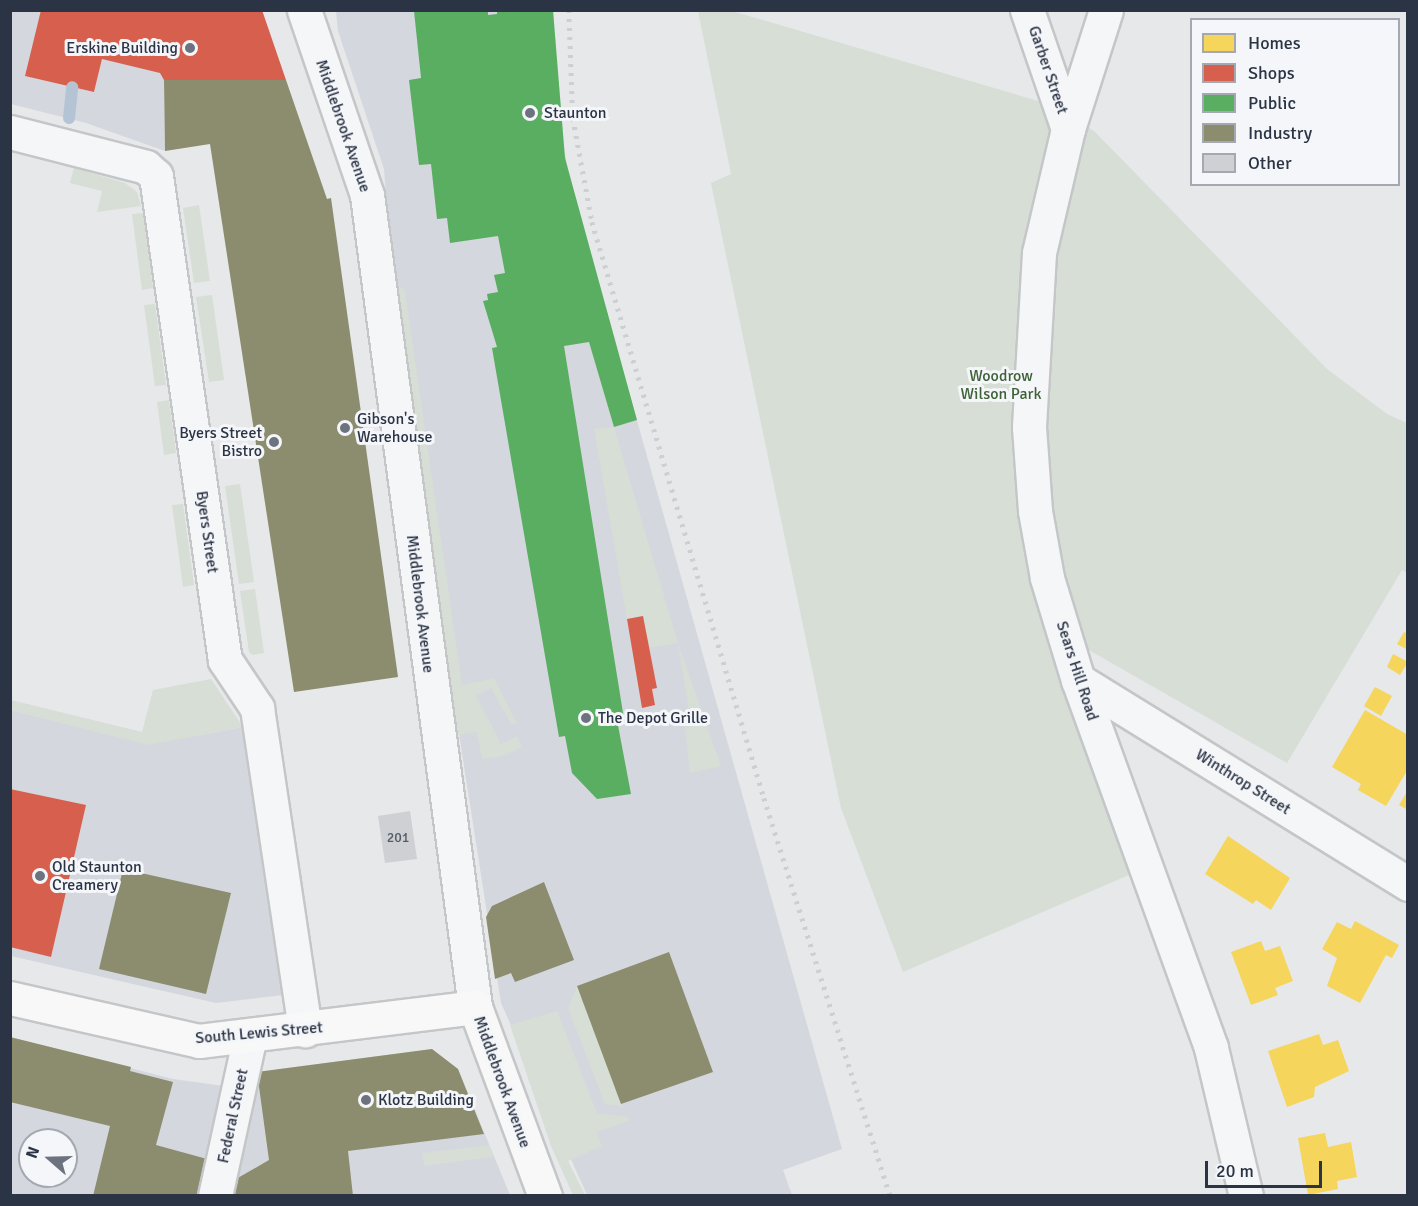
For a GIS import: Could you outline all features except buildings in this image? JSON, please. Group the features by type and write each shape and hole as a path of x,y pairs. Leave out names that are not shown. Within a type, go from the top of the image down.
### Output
{"main road":[{"name":"South Lewis Street","path":"10,998 199,1041 305,1030 475,1007"},
{"name":"Middlebrook Avenue","path":"475,1007 545,1196"}],"street":[{"name":"Middlebrook Avenue","path":"304,10 369,204 475,1007"},
{"name":"Garber Street","path":"1028,10 1068,129"},
{"name":"Sears Hill Road","path":"1106,10 1068,129 1039,253 1029,427 1040,545 1078,680 1211,1048 1246,1196"},
{"name":"Byers Street","path":"10,132 146,167 156,176 225,660 257,708 305,1030"},
{"name":"Winthrop Street","path":"1078,680 1407,884"},
{"name":"Federal Street","path":"215,1196 250,1036"}],"shaded area":[{"path":"11,11 41,11 26,76 94,92 114,11 286,80 164,81 165,151 86,123 11,104"},
{"path":"336,11 553,11 561,131 571,186 842,1149 783,1170 792,1195 587,1195 501,1003 425,516 393,279 384,169 338,31"},
{"path":"11,710 126,739 195,736 243,727 283,995 216,1003 11,956"},
{"path":"10,1037 173,1079 224,1086 199,1195 11,1195"},
{"name":"Klotz Building","path":"432,1049 458,1069 510,1195 229,1196 257,1072"}],"green space":[{"name":"Woodrow Wilson Park","path":"698,11 732,11 1045,103 1094,131 1327,369 1387,414 1407,423 1407,573 1402,570 1287,763 1045,625 1129,875 903,972 841,808 711,183 731,174"},
{"path":"74,168 125,183 137,192 141,206 97,212 102,191 70,183"},
{"path":"199,205 210,281 194,283 183,208"},
{"path":"143,213 153,288 142,290 132,214"},
{"path":"393,279 405,291 462,685 494,678 517,723 511,724 491,688 476,696 501,744 517,736 522,747 503,756 482,759 477,732 458,735"},
{"path":"212,295 224,380 209,382 196,297"},
{"path":"155,304 166,385 155,386 144,305"},
{"path":"169,400 176,453 164,455 157,402"},
{"path":"614,427 678,643 649,648 643,616 627,619 594,429"},
{"path":"240,484 254,582 239,584 225,486"},
{"path":"183,504 194,585 183,587 172,505"},
{"path":"255,589 264,653 253,655 249,652 240,591"},
{"path":"678,643 721,766 690,773 685,726 691,724"},
{"path":"211,679 243,727 148,745 11,710 11,700 142,732 153,690"},
{"path":"577,986 624,1107 605,1104 568,1008"},
{"path":"557,1011 597,1113 628,1117 629,1121 597,1132 602,1146 568,1161 585,1195 573,1195 551,1146 510,1025"},
{"path":"489,1145 494,1157 424,1166 422,1153"}],"waterway":[{"path":"69,118 72,87"}],"railway":[{"path":"569,10 573,118 592,222 764,798 890,1196"}],"place":[{"name":"Erskine Building","path":"190,48"},
{"name":"Staunton","path":"530,113"},
{"name":"Gibson's Warehouse","path":"345,428"},
{"name":"Byers Street Bistro","path":"274,442"},
{"name":"The Depot Grille","path":"586,718"},
{"name":"Old Staunton Creamery","path":"40,876"},
{"name":"Klotz Building","path":"366,1100"}]}
